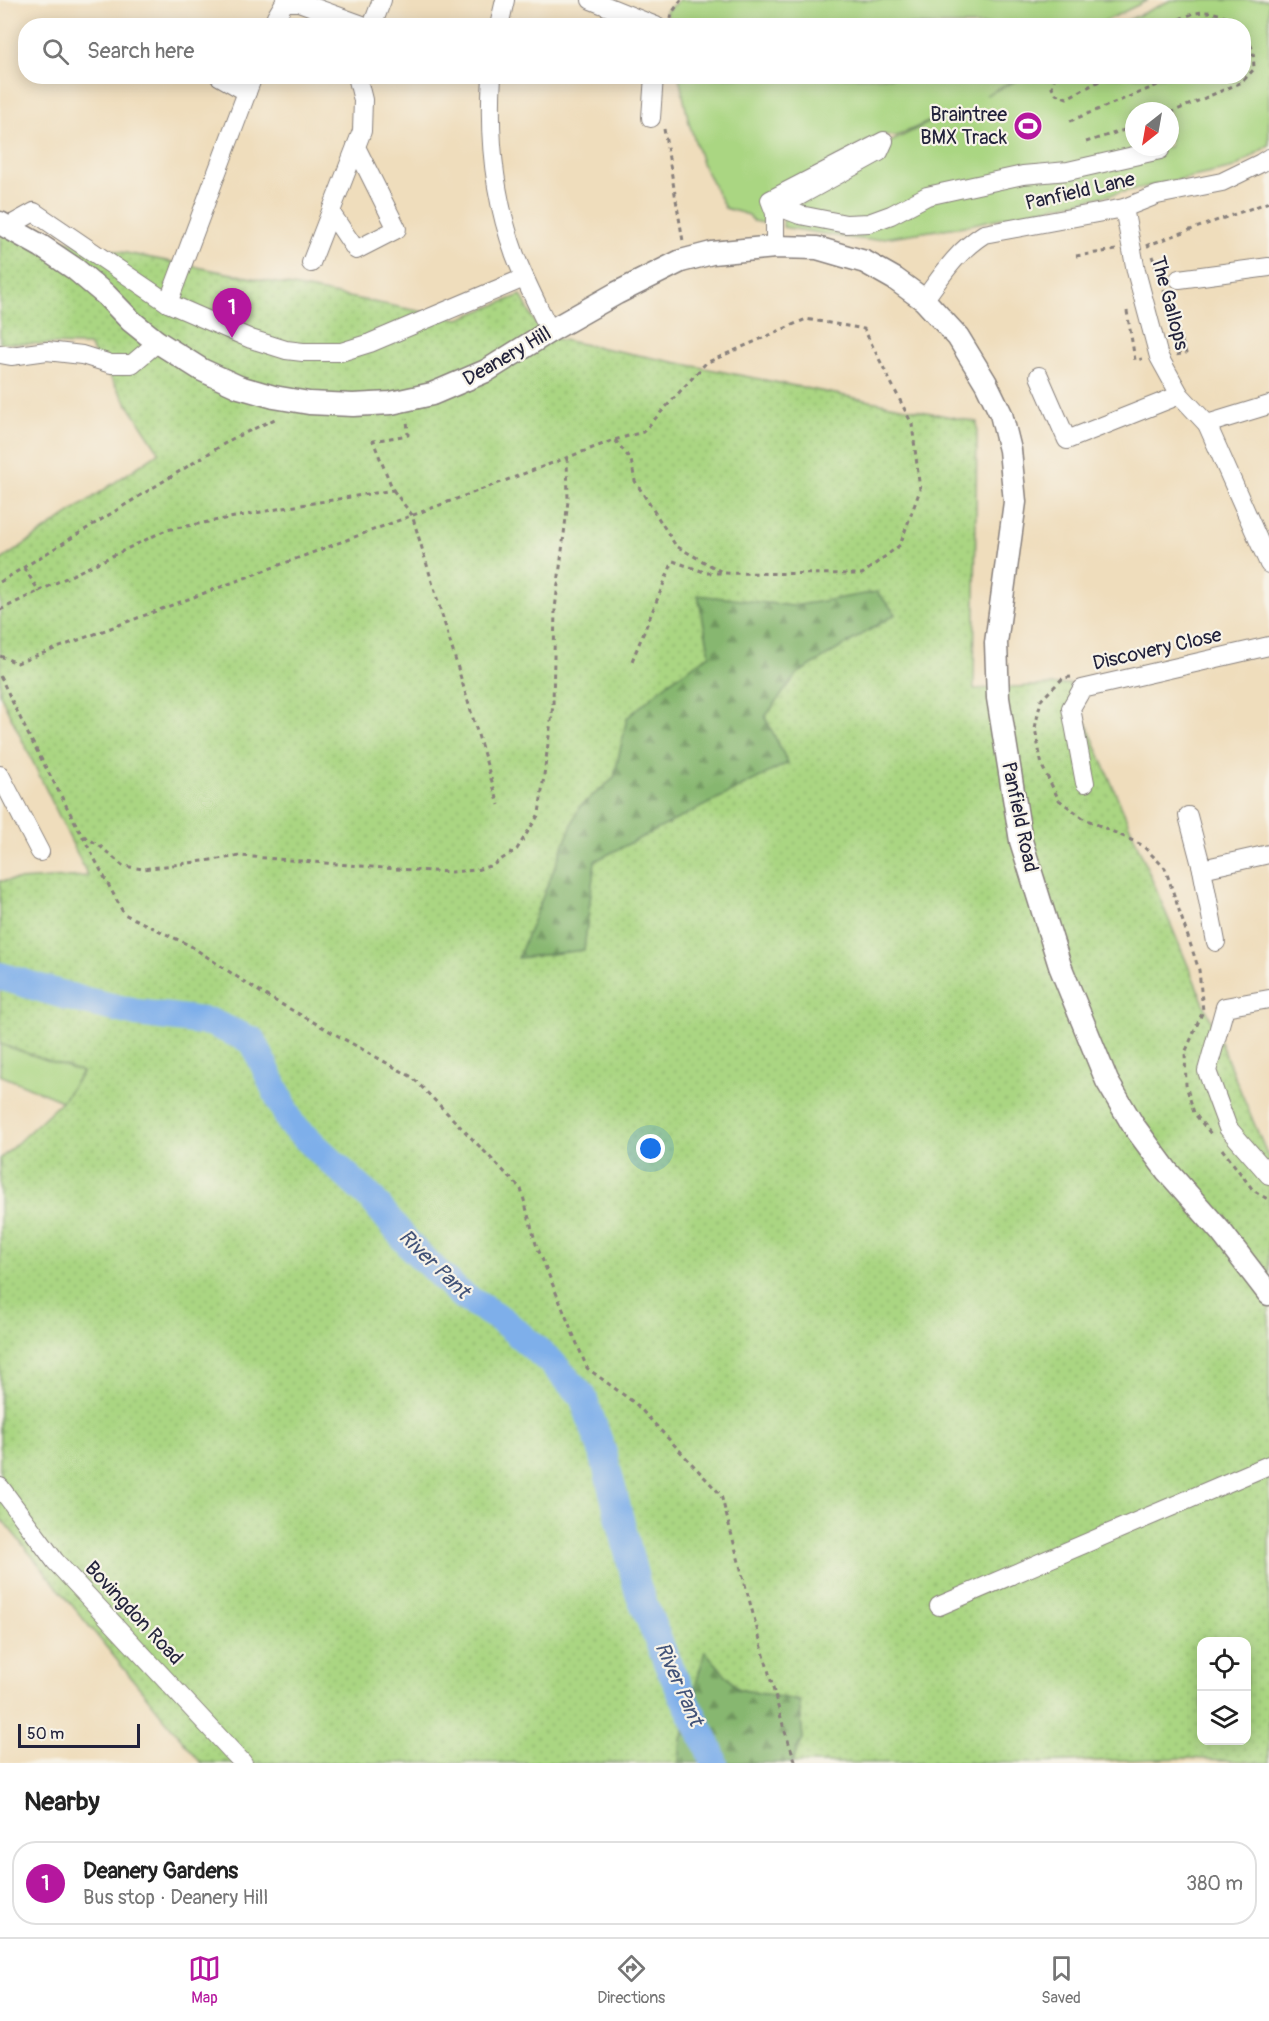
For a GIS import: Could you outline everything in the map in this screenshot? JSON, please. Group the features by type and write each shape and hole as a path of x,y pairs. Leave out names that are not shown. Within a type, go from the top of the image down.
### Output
{"main road":[{"name":"Deanery Hill","path":"4,224 75,269 156,341 211,374 239,387 274,397 309,403 353,405 391,403 432,394 486,371 617,293 686,260 712,253 775,247 818,248 865,262 895,279 924,300"},
{"name":"Panfield Road","path":"924,300 958,337 986,383 1001,414 1011,450 1015,501 996,643 998,699 1020,841 1060,966 1107,1081 1132,1125 1167,1171 1222,1233 1269,1294"}],"street":[{"path":"375,18 382,0"},
{"path":"501,18 506,0"},
{"path":"591,0 647,18"},
{"path":"276,18 286,1 298,2 343,18"},
{"path":"168,303 250,84"},
{"path":"311,263 362,131 363,100 359,84"},
{"path":"492,84 490,127 492,160 508,234 524,278 550,332"},
{"path":"655,84 658,120"},
{"path":"775,247 777,210 770,200 884,141 879,152 777,210"},
{"path":"331,213 356,250 397,229 356,147"},
{"path":"777,210 846,224 869,223 891,215 927,196 1023,174 1068,171 1134,156"},
{"name":"Panfield Lane","path":"924,300 956,256 984,234 1124,208 1157,195 1222,182 1262,164 1269,158"},
{"name":"The Gallops","path":"1124,208 1136,272 1159,357 1180,395 1207,424 1269,564"},
{"name":"Deanery Hill","path":"4,224 34,212 168,303 269,346 303,352 341,352 370,344 524,278"},
{"path":"1179,279 1269,267"},
{"path":"0,354 11,356 47,351 82,355 111,364 132,364 156,341"},
{"path":"1039,376 1067,440 1180,395"},
{"path":"1207,424 1269,405"},
{"name":"Discovery Close","path":"1085,783 1071,708 1082,689 1269,646"},
{"path":"0,776 40,852"},
{"path":"1188,816 1202,869 1216,942"},
{"path":"1202,869 1269,854"},
{"path":"1269,999 1225,1007 1206,1071 1228,1128 1269,1175"},
{"path":"939,1606 1269,1465"},
{"name":"Bovingdon Road","path":"0,1487 55,1561 243,1763"}],"path":[{"path":"665,18 681,0"},
{"path":"1185,18 1207,10 1228,18"},
{"path":"1251,47 1254,69 1251,72"},
{"path":"1053,84 1056,94 1067,98 1092,84"},
{"path":"1070,121 1160,84"},
{"path":"1179,109 1237,84"},
{"path":"658,120 663,132 686,260"},
{"path":"1086,142 1125,130"},
{"path":"0,656 17,663 567,457 643,432 706,363 806,319 864,329 912,424 920,490 900,545 862,574 707,573 673,561 632,661"},
{"path":"406,400 408,435 373,441 393,490 412,515 500,805"},
{"path":"0,582 232,439 280,416"},
{"path":"614,440 631,460 635,481 676,546 723,573"},
{"path":"84,836 100,846 123,866 144,869 241,856 396,869 468,871 493,865 517,849 539,814 551,716 555,609 568,501 567,457"},
{"path":"0,610 166,530 393,490"},
{"path":"24,568 39,591"},
{"path":"0,676 28,734 124,914 189,945 263,994 412,1077 521,1189 536,1244 587,1368 636,1404 721,1495 784,1729 796,1763"},
{"path":"1074,676 1063,678 1041,700 1035,728 1042,766 1059,800 1083,818 1142,845 1165,868 1199,970 1203,1011 1185,1053 1186,1085 1194,1113 1214,1139"},
{"path":"1221,1147 1253,1191 1269,1200"}],"green space":[{"path":"679,0 1148,0 1111,18 668,18 666,11"},
{"name":"Braintree BMX Track","path":"1171,0 1269,0 1269,145 1234,168 964,226 870,240 783,227 784,213 882,159 890,142 944,115 897,136 879,135 763,199 770,224 753,221 749,215 725,208 702,163 689,123 681,84 1007,84 986,95 1009,84 1251,84 1251,18 1133,18"},
{"path":"0,228 459,319 521,295 538,329 532,334 977,422 974,689 1070,684 1269,1159 1269,1763 1187,1758 1034,1763 791,1763 803,1738 799,1701 738,1689 681,1739 679,1763 201,1763 0,1517 0,1159 62,1101 82,1073 0,1044 0,881 88,876 0,694 0,561 159,452 89,345 0,343"},
{"path":"877,592 896,614 797,674 765,717 788,763 595,861 584,950 518,958 579,807 614,778 627,718 670,681 710,655 698,595 793,606"},
{"path":"0,1044 82,1072 62,1101 0,1075"},
{"path":"705,1651 738,1689 799,1701 803,1739 791,1763 679,1763 681,1739"}],"waterway":[{"name":"River Pant","path":"0,976 77,999 137,1013 210,1022 253,1041 291,1124 373,1200 411,1247 460,1294 502,1320 551,1362 583,1397 603,1453 638,1590 669,1667 714,1763"}],"place":[{"name":"Braintree BMX Track","path":"1028,126"},
{"name":"Deanery Gardens","path":"232,338"}]}
